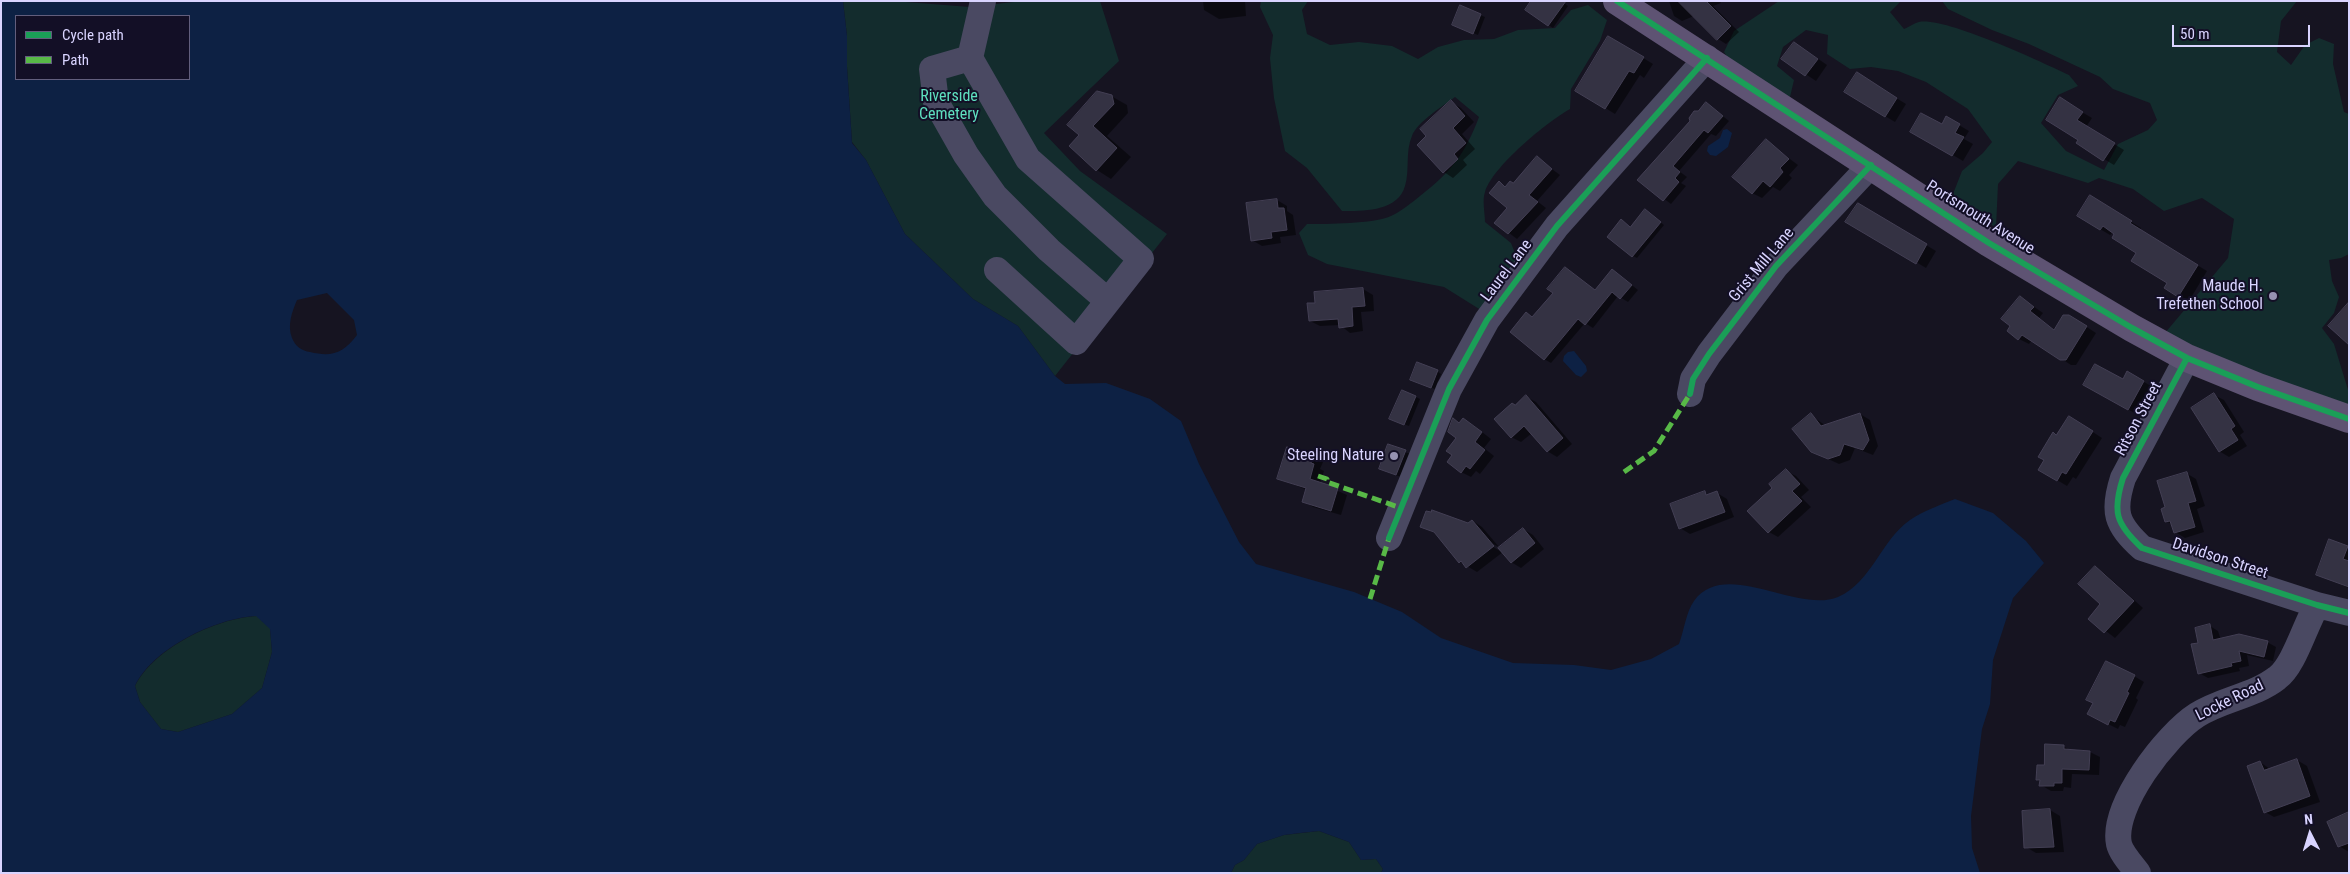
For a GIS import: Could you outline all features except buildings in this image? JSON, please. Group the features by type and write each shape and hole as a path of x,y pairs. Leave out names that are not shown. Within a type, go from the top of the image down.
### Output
{"main road":[{"name":"Portsmouth Avenue","path":"1619,2 1989,243 2132,328 2187,358 2258,387 2349,419"}],"street":[{"path":"983,1 970,58 1028,159 1141,259 1076,342 997,270"},
{"path":"970,58 932,69 936,102 966,155 995,196 1049,250 1108,301"},
{"name":"Laurel Lane","path":"1388,538 1449,389 1487,320 1557,226 1707,58"},
{"name":"Grist Mill Lane","path":"1690,394 1693,379 1709,354 1776,266 1871,165"},
{"name":"Ritson Street","path":"2117,495 2123,478 2187,358"},
{"name":"Davidson Street","path":"2117,495 2117,518 2127,534 2142,548 2318,605 2349,613"},
{"name":"Locke Road","path":"2138,873 2119,844 2122,813 2164,744 2196,715 2217,703 2254,690 2278,678 2294,655 2307,622 2318,605"}],"green space":[{"name":"Riverside Cemetery","path":"843,1 893,1 970,7 1022,1 1100,1 1119,61 1044,133 1080,171 1167,234 1055,376 1018,326 973,299 905,234 866,160 852,142 847,36"},
{"path":"1261,1 1308,1 1302,10 1307,34 1330,45 1359,42 1392,46 1418,59 1438,47 1464,40 1494,39 1518,30 1555,28 1571,10 1588,5 1607,20 1600,41 1571,89 1570,109 1535,134 1509,158 1498,170 1485,192 1485,222 1511,243 1520,266 1484,312 1444,287 1327,264 1308,255 1299,233 1307,224 1373,221 1399,212 1449,170 1468,142 1479,117 1455,97 1419,125 1412,136 1405,186 1401,195 1395,201 1378,208 1342,211 1307,168 1285,151 1274,98 1270,58 1273,35 1260,7"},
{"path":"1779,1 1901,1 1890,12 1904,29 1919,22 1932,22 1950,26 1994,42 2069,75 2078,86 2058,95 2041,123 2066,151 2104,170 2118,144 2148,130 2157,120 2150,103 2113,89 2100,77 1948,9 1942,1 2297,1 2281,21 2277,52 2291,65 2305,45 2319,38 2334,44 2333,64 2344,112 2349,114 2349,254 2341,258 2329,260 2332,281 2339,297 2334,313 2322,328 2334,344 2349,393 2349,407 2262,377 2165,333 2228,258 2234,219 2202,198 2164,211 2133,189 2099,178 2088,183 2018,161 1998,184 1996,228 1953,194 1962,171 1983,153 1992,142 1968,109 1926,82 1898,71 1871,67 1850,69 1827,54 1828,35 1806,30 1783,47 1777,66 1794,80 1790,97 1736,71 1724,52 1734,31"},
{"path":"257,616 270,628 272,652 262,688 232,714 178,732 161,729 140,702 135,686 144,672 156,659 171,648 205,629 223,622"},
{"path":"1319,831 1349,842 1361,860 1376,859 1383,869 1381,873 1231,873 1235,865 1244,860 1257,844 1284,835"}],"water":[{"path":"1,1 843,1 847,36 852,143 866,160 905,234 973,299 1018,326 1055,376 1065,384 1106,383 1150,399 1181,421 1199,464 1239,542 1256,564 1354,592 1402,612 1441,638 1513,663 1574,665 1611,670 1651,659 1679,644 1687,616 1694,601 1707,589 1724,585 1742,585 1803,599 1821,600 1838,597 1860,581 1900,528 1926,511 1955,499 1993,513 2026,541 2044,563 2013,598 1993,660 1990,704 1982,729 1971,816 1972,848 1980,873 1381,873 1383,869 1376,859 1361,860 1349,842 1319,831 1284,835 1257,844 1244,860 1235,865 1231,873 1,873","holes":["327,293 354,320 357,335 342,350 330,354 307,351 297,346 293,341 290,328 292,314 297,300","256,616 270,629 272,652 262,688 232,714 178,732 161,729 140,702 135,686 144,672 156,659 187,638 223,622"]},
{"path":"1727,129 1732,133 1728,147 1716,156 1710,155 1707,151 1708,146 1720,138 1723,130"},
{"path":"1574,351 1586,366 1587,371 1581,377 1576,375 1563,361 1564,356 1568,352"}],"marked path":[{"path":"1624,472 1654,451 1690,394"},
{"path":"1318,476 1327,479 1327,482 1401,508"},
{"path":"1370,599 1389,538"}],"cycle path":[{"path":"1617,1 1989,243 2132,328 2187,358 2258,387 2349,419"},
{"path":"1389,538 1449,389 1487,320 1557,226 1707,58"},
{"path":"1690,394 1693,379 1709,354 1776,266 1871,165"},
{"path":"2187,358 2123,478 2117,509 2127,532 2142,548 2317,605 2349,613"}],"place":[{"name":"Maude H. Trefethen School","path":"2273,296"},
{"name":"Steeling Nature","path":"1394,456"}]}
